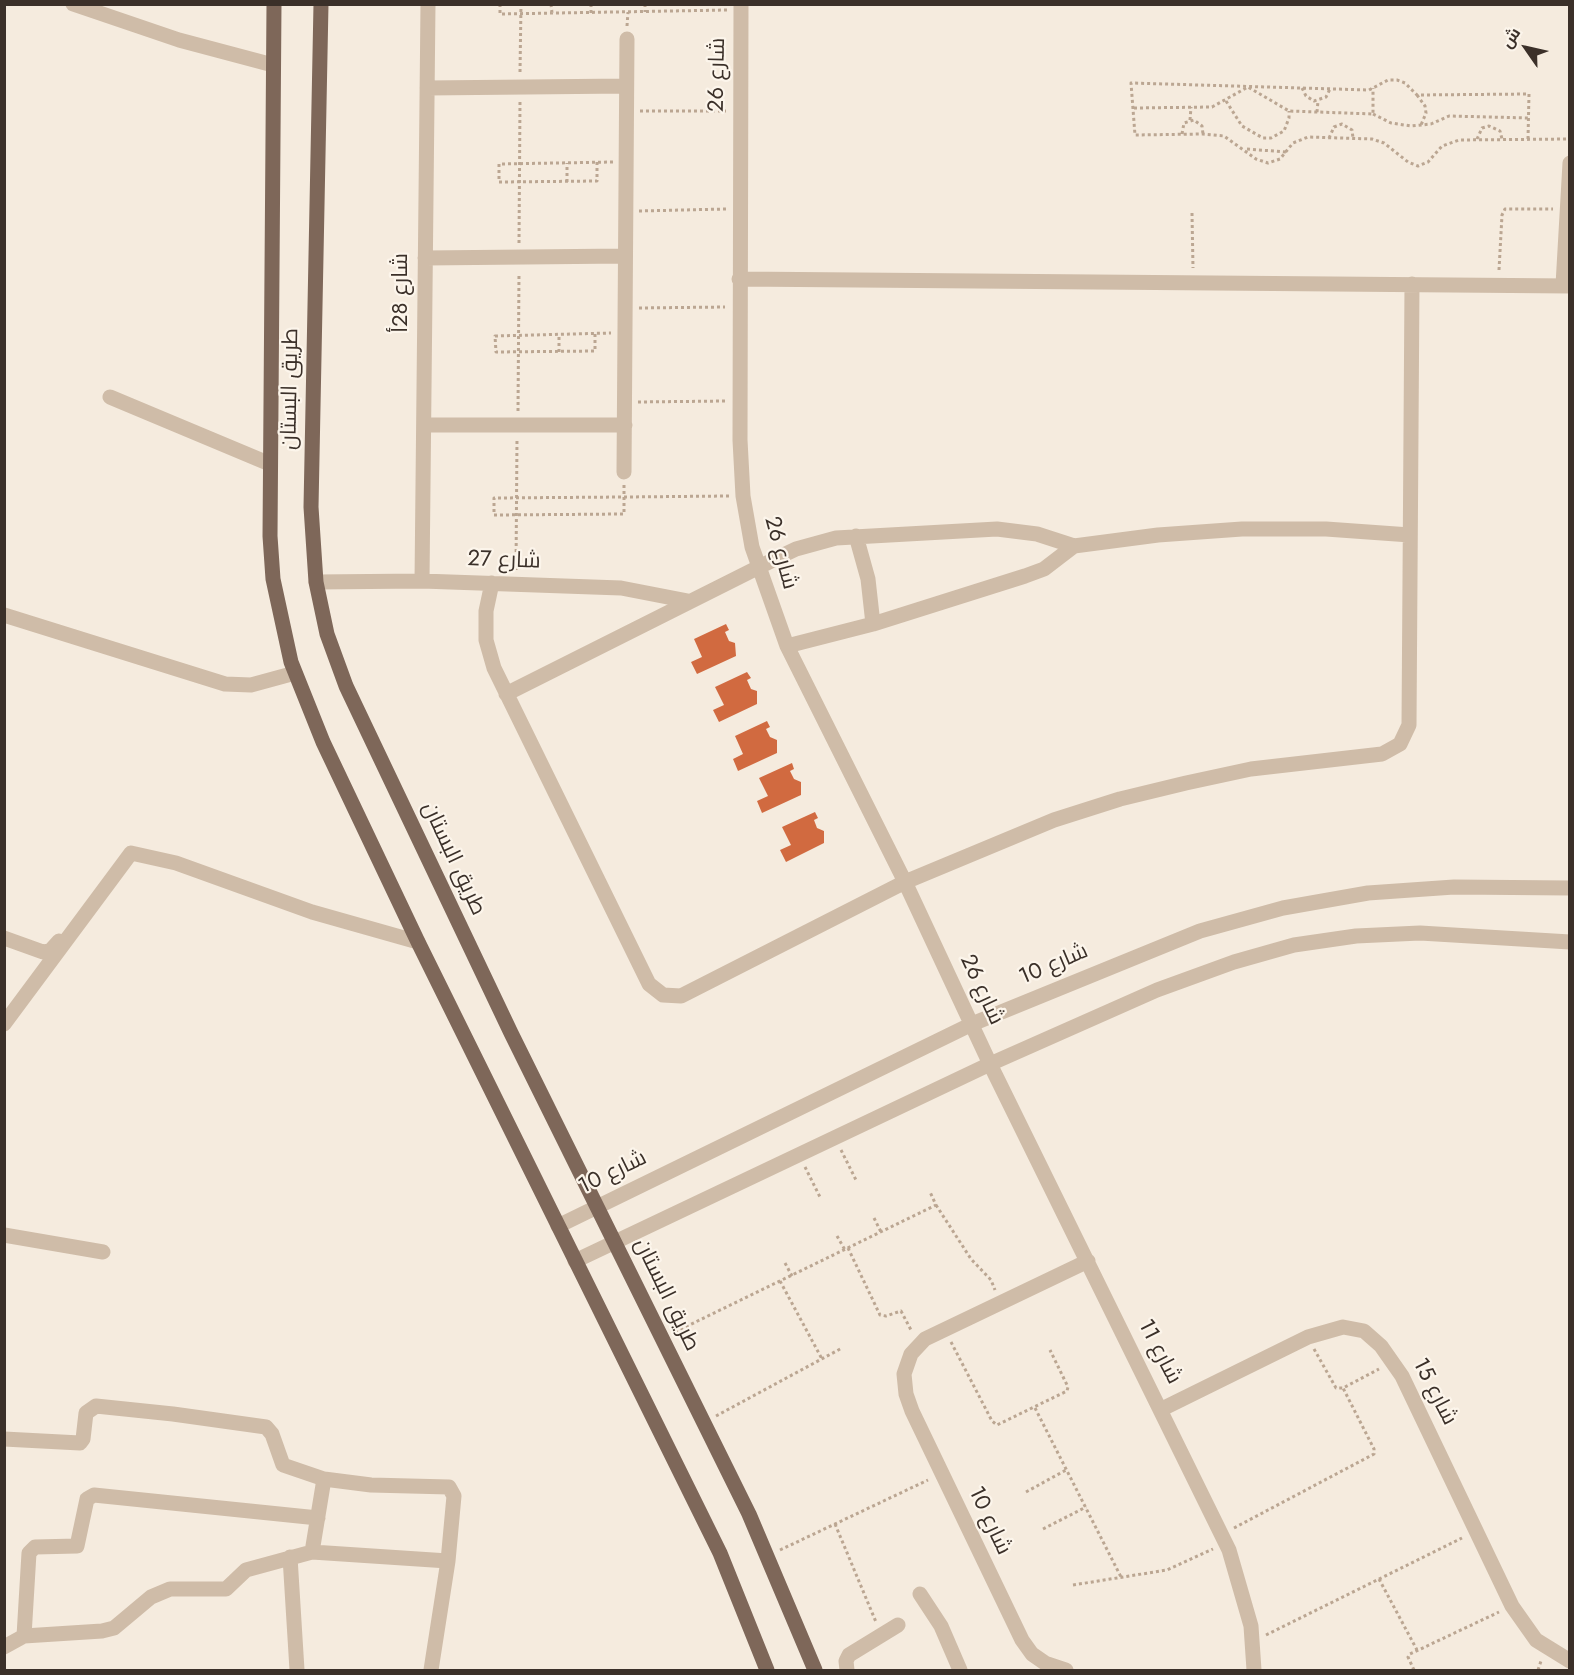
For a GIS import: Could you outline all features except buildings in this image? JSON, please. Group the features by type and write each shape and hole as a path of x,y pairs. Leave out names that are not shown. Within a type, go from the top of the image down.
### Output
{"main road":[{"name":"طريق البستان","path":"274,4 270,536 273,579 295,673 323,742 418,942 720,1553 767,1671"},
{"name":"طريق البستان","path":"321,4 311,507 316,582 327,634 346,686 511,1033 704,1422 767,1556 815,1671"}],"street":[{"path":"73,4 179,40 273,65"},
{"name":"شارع 28أ","path":"423,581 428,4"},
{"name":"شارع 26","path":"741,7 740,401 743,496 758,567 787,645 905,882 990,1064"},
{"path":"624,472 627,39"},
{"path":"427,88 626,86"},
{"path":"739,279 1566,285 1569,163"},
{"path":"425,258 625,256"},
{"path":"492,583 486,611 486,640 494,668 649,984 663,996 681,996 905,882 1001,840 1120,799 1251,769 1392,750 1400,744 1409,726 1412,285"},
{"path":"110,397 270,464"},
{"path":"424,425 625,425"},
{"path":"506,694 688,601 758,567 815,543 856,536 997,530 1036,534 1074,546 1158,535 1242,529 1326,529 1410,534"},
{"path":"856,536 868,579 873,624"},
{"path":"787,645 873,624 1044,569 1074,546"},
{"name":"شارع 27","path":"316,582 423,581 621,588 688,601"},
{"path":"4,615 225,684 250,685 295,673"},
{"path":"4,1024 131,853"},
{"path":"4,938 35,950 50,951 68,932 116,858 122,854 131,853 176,863 312,912 418,942"},
{"name":"شارع 10","path":"558,1226 972,1024 1160,945 1200,931 1283,908 1368,893 1411,889 1569,888"},
{"path":"575,1261 990,1064 1157,990 1234,962 1294,945 1356,936 1420,933 1569,942"},
{"name":"شارع 11","path":"990,1064 1224,1538 1241,1584 1253,1642 1254,1671"},
{"path":"4,1235 103,1252"},
{"path":"918,1345 945,1329 1088,1262"},
{"name":"شارع 15","path":"1162,1409 1308,1337 1330,1330 1353,1328 1373,1338 1394,1361 1512,1606 1536,1640 1569,1661"},
{"name":"شارع 10","path":"918,1345 906,1363 904,1384 912,1411 1022,1640 1032,1654 1045,1663 1066,1671"},
{"path":"4,1438 80,1443 83,1439 86,1413 96,1406 260,1425 270,1431 284,1467 324,1479 371,1485 449,1487 454,1499 448,1561 431,1671"},
{"path":"312,1552 324,1479"},
{"path":"24,1636 29,1552 35,1546 77,1546 87,1499 94,1495 318,1518"},
{"path":"4,1647 24,1636 109,1629 122,1623 151,1598 162,1592 178,1587 228,1588 245,1571 312,1552 448,1561"},
{"path":"290,1557 297,1671"},
{"path":"920,1594 941,1626 960,1671"},
{"path":"847,1671 846,1661 849,1655 898,1625"}],"path":[{"path":"500,4 500,14 645,12 741,7"},
{"path":"516,584 521,4"},
{"path":"551,4 552,13"},
{"path":"591,4 591,13"},
{"path":"612,4 612,12"},
{"path":"645,4 645,12"},
{"path":"1421,125 1425,106 1406,83 1397,80 1380,83 1373,88 1330,89 1131,83 1135,135 1224,136 1256,159 1268,163 1280,159 1301,140 1353,138 1384,142 1407,162 1418,165 1428,162 1442,146 1450,142 1477,139 1569,139"},
{"path":"1133,108 1212,106 1248,87"},
{"path":"1248,87 1289,111 1373,114 1391,123 1421,125 1449,116 1529,118"},
{"path":"1302,88 1305,96 1318,101 1326,97 1330,89"},
{"path":"1373,88 1373,114"},
{"path":"1417,95 1529,94 1528,139"},
{"path":"1226,100 1242,126 1263,138 1271,138 1284,131 1289,111"},
{"path":"1317,112 1318,101"},
{"path":"1182,134 1182,127 1190,120 1191,107"},
{"path":"626,111 740,111"},
{"path":"1341,113 1342,124"},
{"path":"1489,126 1490,117"},
{"path":"1190,120 1201,123 1203,134"},
{"path":"1329,138 1334,127 1342,124"},
{"path":"1342,124 1352,130 1353,138"},
{"path":"1477,139 1482,128 1489,126 1500,131 1502,140"},
{"path":"1245,149 1286,152"},
{"path":"597,162 597,181 499,182 499,164 626,161"},
{"path":"567,163 567,182"},
{"path":"626,211 740,209"},
{"path":"1499,285 1502,215 1505,209 1567,210"},
{"path":"1192,213 1194,283"},
{"path":"625,308 739,306"},
{"path":"595,334 595,351 496,352 495,336 625,333"},
{"path":"559,334 559,352"},
{"path":"625,402 740,401"},
{"path":"624,472 624,497 624,514 494,515 494,498 517,498 624,497 743,496"},
{"path":"835,1137 856,1182"},
{"path":"798,1155 820,1197"},
{"path":"930,1192 971,1259 990,1280 999,1304"},
{"path":"663,1338 936,1205"},
{"path":"874,1218 881,1232"},
{"path":"837,1236 847,1249 880,1315 886,1316 902,1311 918,1345"},
{"path":"785,1263 792,1276"},
{"path":"780,1281 822,1359"},
{"path":"945,1329 995,1424 1001,1425 1068,1389 1050,1350"},
{"path":"1308,1337 1334,1387 1343,1388 1394,1361"},
{"path":"704,1422 842,1348"},
{"path":"1073,1585 1167,1570 1374,1454 1374,1449 1343,1388"},
{"path":"1035,1408 1121,1577"},
{"path":"1026,1492 1066,1470"},
{"path":"767,1556 942,1474"},
{"path":"1043,1529 1086,1507"},
{"path":"835,1524 881,1635"},
{"path":"1253,1642 1477,1530"},
{"path":"1379,1579 1417,1650"},
{"path":"1414,1671 1408,1656 1417,1650 1512,1606"}]}
